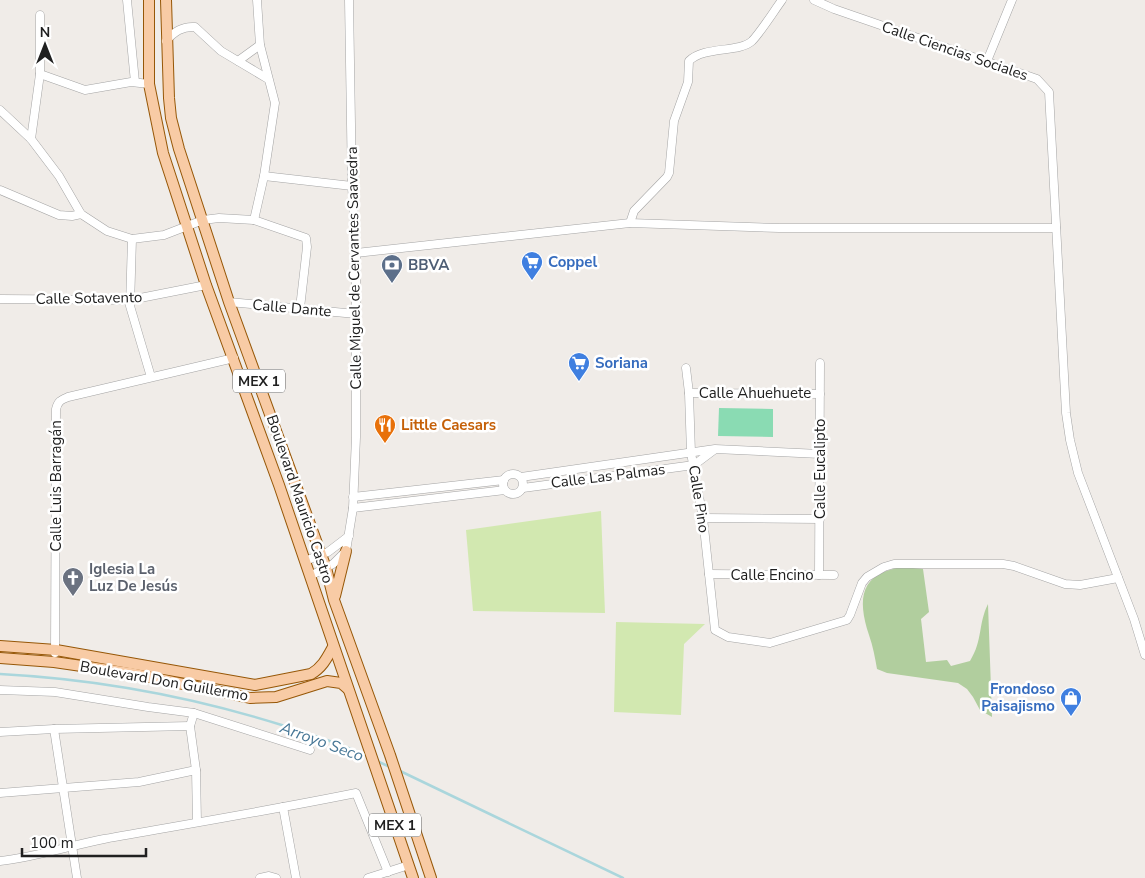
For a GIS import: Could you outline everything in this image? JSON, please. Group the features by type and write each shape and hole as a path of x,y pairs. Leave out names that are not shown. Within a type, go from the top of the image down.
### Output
{"main road":[{"name":"Boulevard Mauricio Castro","path":"149,0 149,84 163,153 206,285 234,358 305,561 413,878"},
{"name":"Boulevard Mauricio Castro","path":"166,0 169,98 171,118 179,149 229,302 326,568 334,600 390,755 431,878"},
{"path":"334,600 346,552"},
{"name":"Boulevard Don Guillermo","path":"0,646 56,650 255,686 311,674 324,663 333,647"},
{"name":"Boulevard Don Guillermo","path":"0,658 54,662 136,674 250,698 276,697 331,681 342,683 350,694"}],"street":[{"path":"127,0 135,82"},
{"path":"254,220 264,176 275,110 274,94 268,79 260,45 257,0"},
{"name":"Calle Miguel de Cervantes Saavedra","path":"346,552 353,508 356,437 356,253 352,186 349,0"},
{"path":"630,223 634,211 669,173 674,121 688,82 688,61 704,53 751,42 782,0"},
{"name":"Calle Ciencias Sociales","path":"814,0 834,9 1037,79 1044,84 1049,92 1066,413 1070,440 1078,473 1134,619 1145,655"},
{"path":"987,61 1012,0"},
{"path":"31,139 40,74 40,15"},
{"path":"166,41 177,30 195,27 221,51 268,79"},
{"path":"238,61 260,45"},
{"path":"40,74 85,90 135,82 149,84"},
{"path":"0,110 31,139 59,176 81,214 101,229 132,239 164,235 203,220 219,218 254,220 306,238 307,247 300,308"},
{"path":"264,176 352,186"},
{"path":"0,190 59,215 72,216 81,214"},
{"path":"356,253 630,223 780,228 1056,228"},
{"path":"132,239 130,310 151,377"},
{"name":"Calle Sotavento","path":"0,299 130,300 206,285"},
{"name":"Calle Dante","path":"229,302 356,314"},
{"name":"Calle Luis Barragán","path":"54,662 56,650 57,404 60,400 68,397 234,358"},
{"name":"Calle Eucalipto","path":"819,575 820,363"},
{"name":"Calle Pino","path":"686,368 689,393 691,453 703,518 715,630 728,637 770,643 846,620 850,615 862,583 867,577 884,567 894,564 1003,564 1073,585 1118,578"},
{"name":"Calle Ahuehuete","path":"689,393 820,394"},
{"path":"694,465 715,449"},
{"name":"Calle Las Palmas","path":"521,477 715,449 820,454"},
{"name":"Calle Las Palmas","path":"523,488 694,465"},
{"path":"512,473 518,474 521,477 524,482 523,488 519,492 514,494 508,493 505,490 503,484 508,475 512,473"},
{"path":"353,497 504,480"},
{"path":"353,508 505,490"},
{"path":"703,518 820,519"},
{"path":"305,561 321,556 349,536"},
{"path":"310,576 326,568 346,552"},
{"name":"Calle Encino","path":"709,574 834,575"},
{"name":"Boulevard Don Guillermo","path":"0,690 55,692 194,713 310,750"},
{"path":"194,713 190,726 196,770 197,822"},
{"path":"0,732 190,726"},
{"path":"54,729 77,878"},
{"path":"0,793 140,782 196,770"},
{"path":"0,862 28,857 72,845 283,808 356,792 388,872"},
{"path":"283,808 296,878"},
{"path":"368,878 409,865"},
{"path":"260,878 269,876 276,878"}],"green space":[{"path":"719,408 773,409 773,437 718,436"},
{"path":"601,511 605,613 473,611 466,530"},
{"path":"903,567 923,569 929,612 921,619 926,662 947,660 951,666 970,661 977,646 988,604 992,717 980,710 967,689 958,683 887,673 877,669 863,610 865,589 870,581 878,575"},
{"path":"616,622 705,624 684,644 681,715 614,712"}],"waterway":[{"name":"Arroyo Seco","path":"0,674 72,680 180,698 285,726 368,756"},
{"name":"Arroyo Seco","path":"377,761 390,767"},
{"name":"Arroyo Seco","path":"398,770 623,878"}],"place":[{"name":"Coppel","path":"532,281"},
{"name":"BBVA","path":"392,284"},
{"name":"Soriana","path":"579,382"},
{"name":"Little Caesars","path":"385,444"},
{"name":"Iglesia La Luz De Jesús","path":"73,597"},
{"name":"Frondoso Paisajismo","path":"1071,717"}]}
